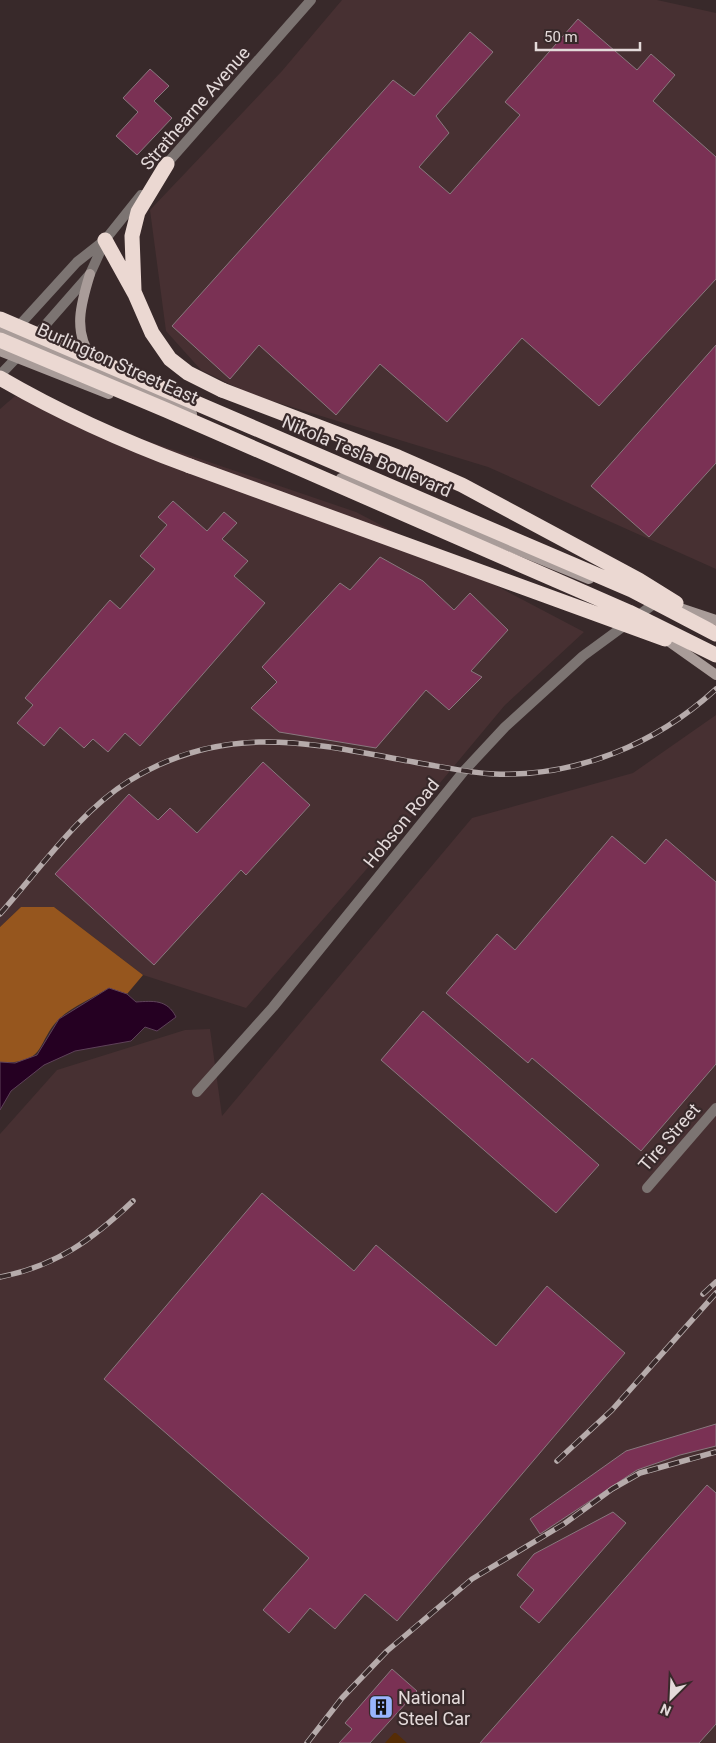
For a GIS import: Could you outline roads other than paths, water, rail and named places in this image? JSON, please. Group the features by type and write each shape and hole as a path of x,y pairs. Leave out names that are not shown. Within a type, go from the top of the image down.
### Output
{"highway":[{"path":"135,294 132,236 138,212 167,164"},
{"path":"106,240 135,294 152,333 170,359 188,373 222,390 398,457 462,485 639,580 716,627"},
{"name":"Nikola Tesla Boulevard","path":"0,319 632,590 716,634"},
{"path":"6,337 175,414 629,612 716,655"},
{"path":"0,376 24,392 127,442 434,556 609,617 691,649 716,663"}],"main road":[{"path":"90,274 81,303 79,322 81,336 91,358 105,371 122,381"},
{"name":"Burlington Street East","path":"0,328 6,337 31,342 122,381 173,404 222,430 568,572 716,620"},
{"name":"Burlington Street East","path":"0,351 168,417 222,430"},
{"name":"Burlington Street East","path":"568,572 716,674"}],"street":[{"name":"Strathearne Avenue","path":"0,376 90,274 106,240 167,164 311,0"},
{"name":"Strathearne Avenue","path":"0,346 6,337 77,262 106,240"},
{"name":"Hobson Road","path":"197,1092 273,1007 464,771 505,727 583,656 658,601"},
{"name":"Tire Street","path":"646,1188 716,1108"}],"railway":[{"path":"0,914 76,825 111,794 129,781 165,762 201,750 236,743 307,744 447,768 495,774 556,770 585,763 641,741 693,709 716,689"},
{"path":"0,1277 39,1266 72,1250 103,1228 133,1201"},
{"path":"703,1294 716,1282"},
{"path":"557,1461 612,1410 716,1293"},
{"path":"307,1743 342,1698 387,1651 472,1579 564,1524 612,1489 640,1473 716,1452"}],"place":[{"name":"National Steel Car","path":"381,1707"}]}
